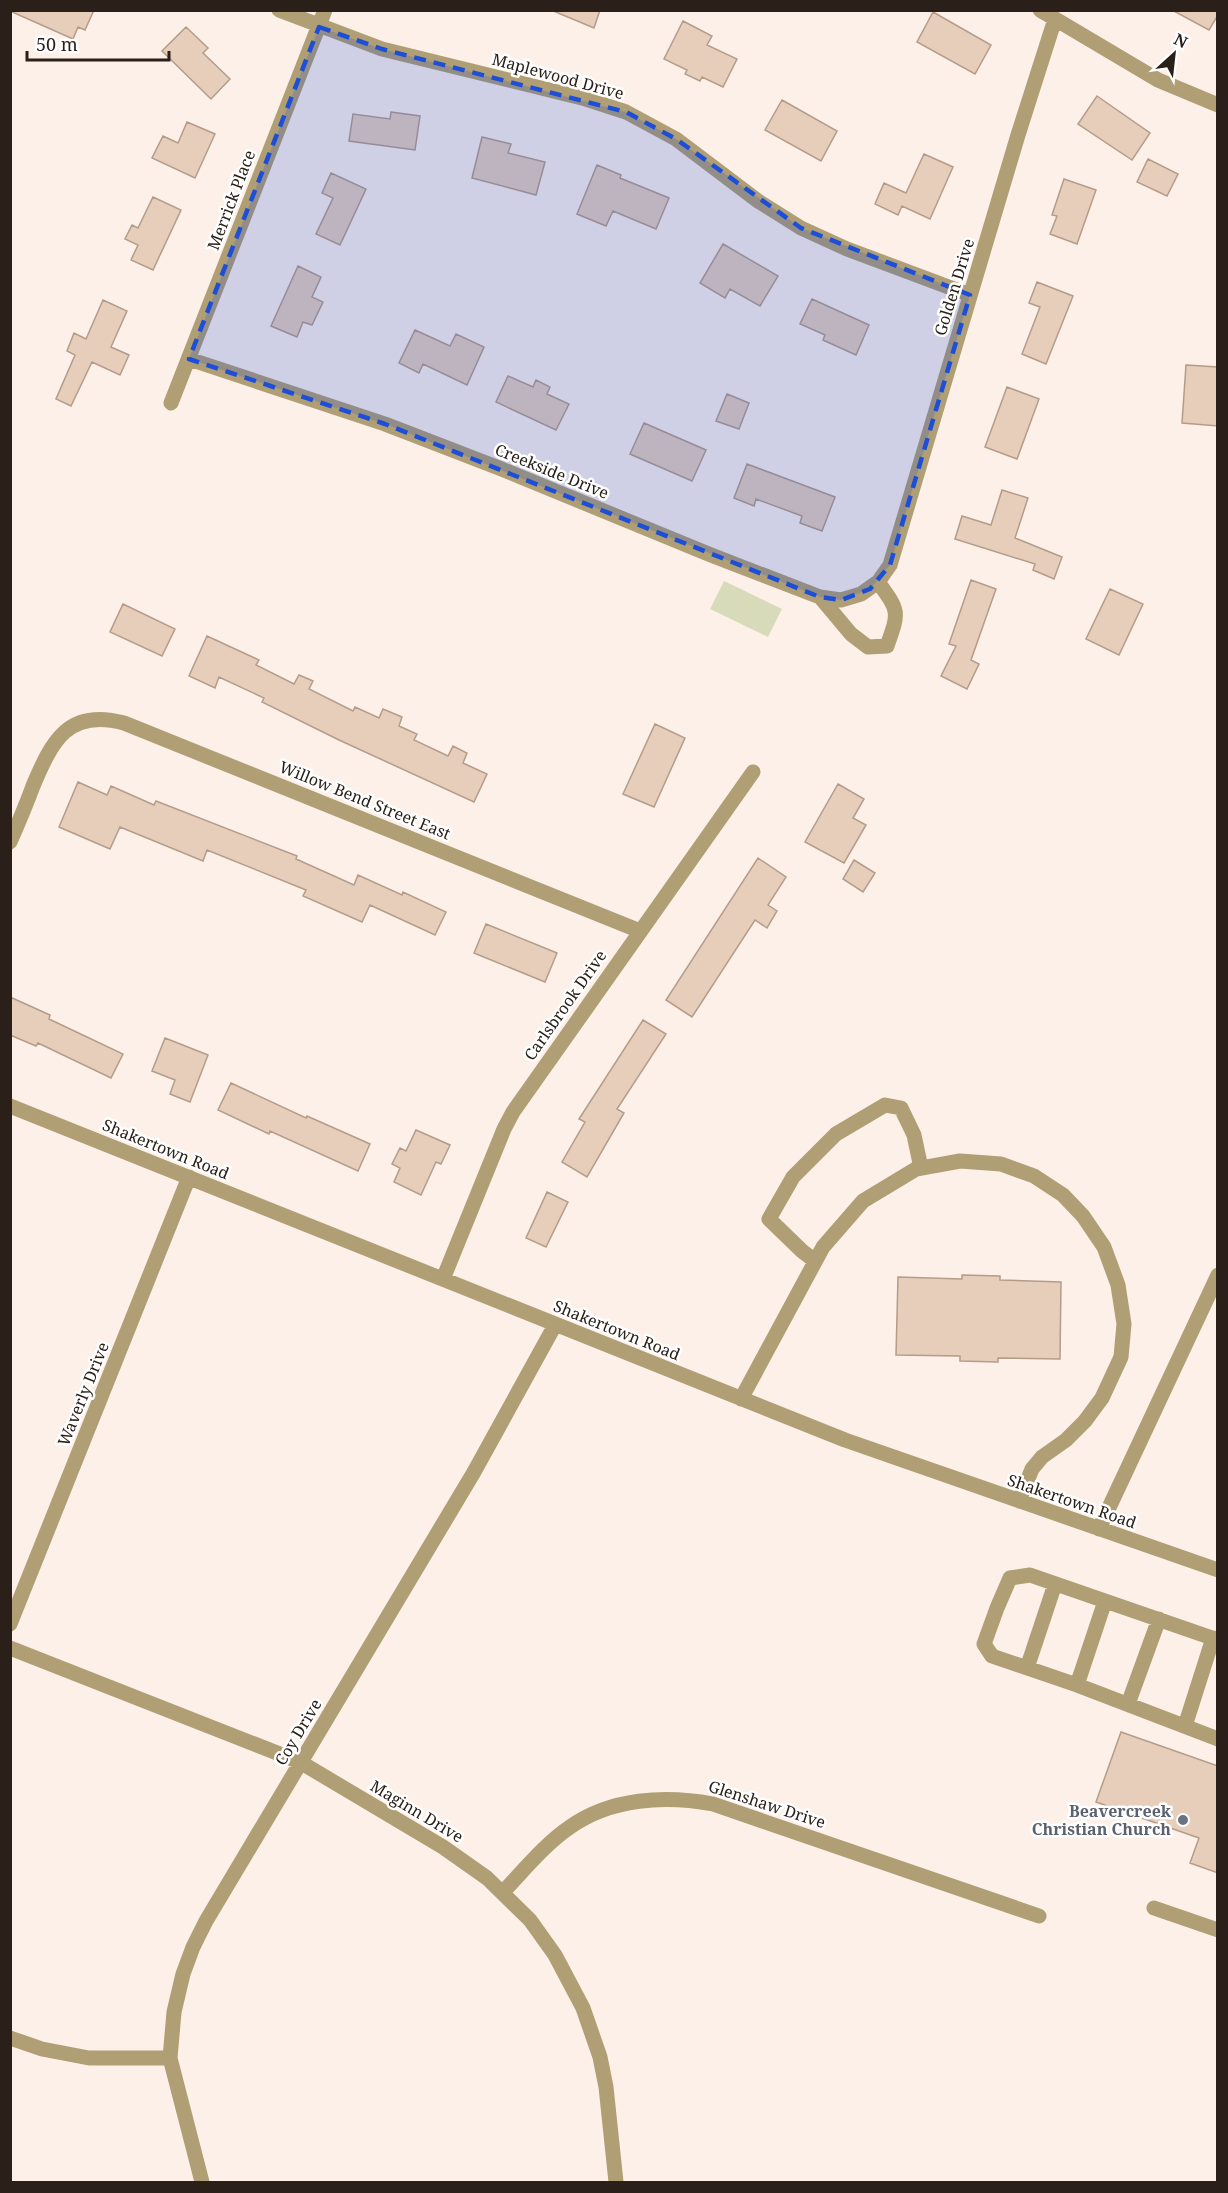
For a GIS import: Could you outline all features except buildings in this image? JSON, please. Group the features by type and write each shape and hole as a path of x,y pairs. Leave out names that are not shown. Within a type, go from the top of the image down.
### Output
{"street":[{"name":"Maplewood Drive","path":"279,10 382,49 586,99 626,112 676,139 758,201 801,228 847,249 970,295"},
{"name":"Merrick Place","path":"171,403 325,10"},
{"path":"1040,10 1158,80 1218,105"},
{"name":"Golden Drive","path":"890,565 1018,135 1055,20"},
{"name":"Creekside Drive","path":"189,359 385,424 820,597 831,600 852,598 861,594 878,582 890,565"},
{"path":"820,597 850,634 868,647 886,646 897,618 895,604 878,582"},
{"name":"Willow Bend Street East","path":"10,843 51,747 65,731 99,719 124,723 640,931"},
{"name":"Carlsbrook Drive","path":"443,1279 513,1112 753,772"},
{"path":"815,1261 769,1219 793,1177 836,1134 885,1105 901,1108 915,1135 921,1168"},
{"name":"Shakertown Road","path":"10,1106 845,1440 1218,1570"},
{"path":"741,1399 823,1246 863,1201 916,1168 960,1161 1001,1164 1034,1176 1063,1195 1083,1216 1104,1247 1118,1285 1124,1324 1121,1357 1102,1398 1085,1421 1032,1469 1019,1501"},
{"name":"Waverly Drive","path":"10,1623 189,1177"},
{"path":"1099,1529 1218,1275"},
{"name":"Coy Drive","path":"202,2182 170,2058 174,2012 183,1974 193,1947 300,1762 474,1472 555,1324"},
{"path":"1185,1726 1215,1639 1030,1575 1010,1578 984,1644 992,1656 1077,1685 1218,1739"},
{"path":"1027,1668 1055,1584"},
{"path":"1077,1685 1105,1601"},
{"path":"1128,1704 1159,1619"},
{"name":"Maginn Drive","path":"10,1648 300,1762 444,1846 503,1892 530,1920 555,1955 583,2008 600,2056 606,2087 616,2182"},
{"name":"Glenshaw Drive","path":"503,1892 556,1838 584,1818 604,1810 643,1800 678,1799 713,1804 1039,1916"},
{"path":"1154,1908 1218,1930"},
{"path":"10,2038 42,2049 88,2058 170,2058"}],"highlighted area":[{"path":"319,27 382,49 626,112 676,139 801,228 970,295 890,565 870,589 841,600 820,597 385,424 189,359"}],"green space":[{"path":"724,581 782,609 768,637 710,609"}],"place":[{"name":"Beavercreek Christian Church","path":"1183,1820"}]}
